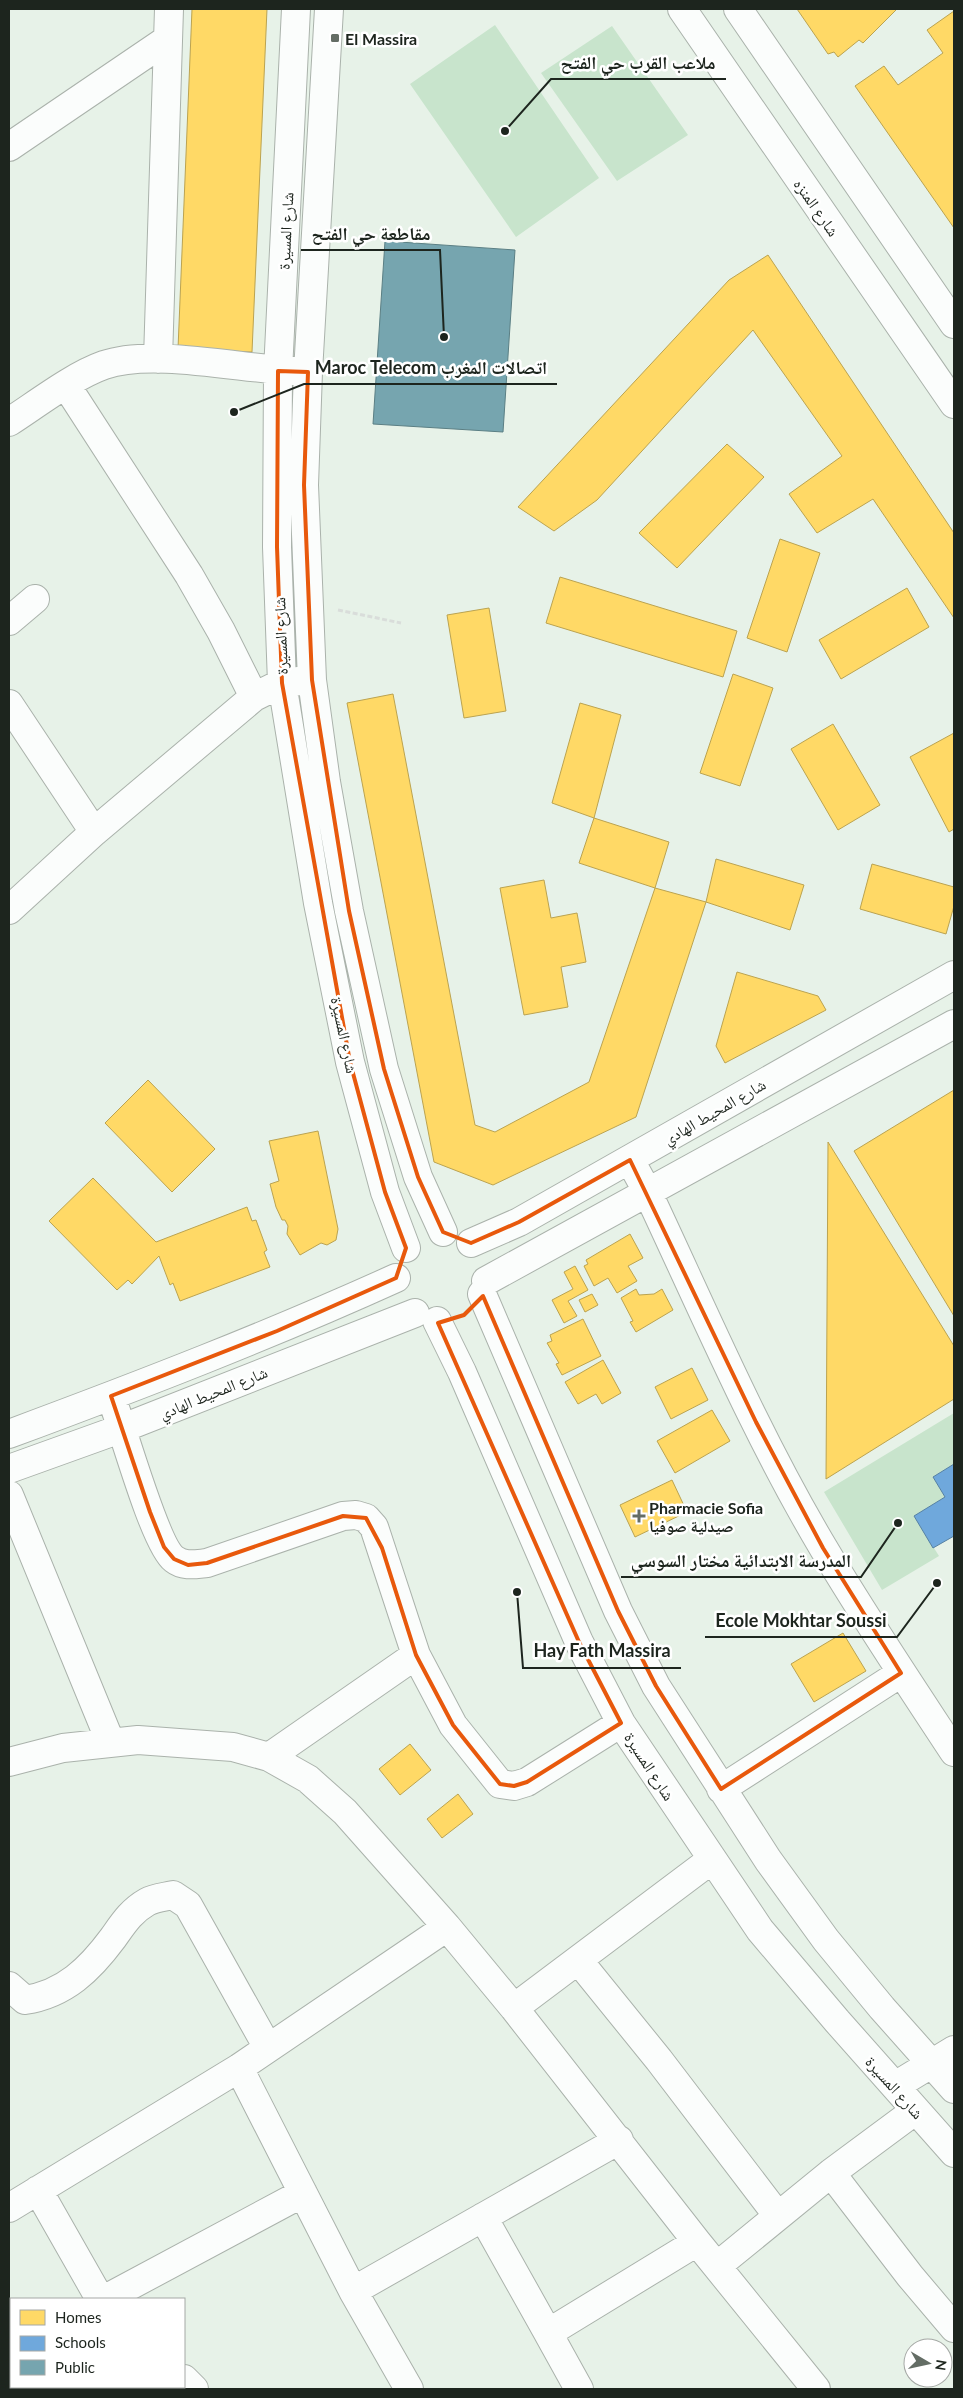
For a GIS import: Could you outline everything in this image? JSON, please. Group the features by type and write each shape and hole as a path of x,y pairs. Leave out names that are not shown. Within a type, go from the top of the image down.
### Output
{"street":[{"path":"158,359 169,9"},
{"name":"شارع المسيرة","path":"296,9 278,371 277,547 282,683 318,903 350,1062 385,1192 406,1248"},
{"name":"شارع المسيرة","path":"329,9 308,372 304,485 312,680 326,782 349,912 384,1069 412,1160 443,1232"},
{"name":"شارع المنزه","path":"682,9 954,404"},
{"path":"738,9 951,312"},
{"path":"9,147 168,39"},
{"path":"9,422 66,385 105,365 158,359 278,371 308,372"},
{"path":"66,385 189,575 221,631 254,697"},
{"path":"9,621 35,599"},
{"path":"9,910 94,832 254,697 282,683 312,680"},
{"path":"9,704 94,832"},
{"name":"شارع المحيط الهادي","path":"471,1243 519,1222 954,975"},
{"path":"954,1024 648,1193 484,1288 471,1310 464,1315 447,1321 426,1317 402,1297 396,1278 398,1267 406,1248 423,1236 443,1232 454,1234 471,1243 484,1264 484,1288 618,1611 656,1686 768,1860 826,1940 954,2089"},
{"path":"630,1160 648,1193 756,1422 823,1548 901,1673 954,1752"},
{"name":"شارع المحيط الهادي","path":"9,1434 277,1332 396,1278"},
{"name":"شارع المسيرة","path":"426,1317 462,1372 579,1642 621,1723 711,1860 760,1930 954,2153"},
{"name":"شارع المحيط الهادي","path":"9,1469 426,1317"},
{"path":"111,1396 150,1512 164,1547 174,1560 188,1565 207,1563 343,1516 356,1515 366,1518 374,1527 382,1548 416,1655 453,1725 490,1774 500,1784 507,1787 527,1782 621,1723"},
{"path":"9,1495 110,1741"},
{"path":"268,1757 416,1655"},
{"path":"721,1789 901,1673"},
{"path":"9,1762 63,1748 110,1741 138,1740 193,1743 233,1747 268,1757 308,1779 345,1812 447,1927 514,2008 697,2242 816,2389"},
{"path":"514,2008 711,1860"},
{"path":"9,1986 25,2000 43,1997 61,1988 80,1976 94,1962 127,1917 148,1901 173,1895 188,1906 268,2048"},
{"path":"9,2208 239,2068 447,1927"},
{"path":"578,1960 659,2060 778,2216"},
{"path":"895,2086 954,2050"},
{"path":"239,2068 353,2291 409,2389"},
{"path":"718,2266 831,2173 916,2110"},
{"path":"353,2291 619,2140"},
{"path":"831,2173 910,2276 954,2328"},
{"path":"38,2190 99,2298"},
{"path":"107,2298 303,2193"},
{"path":"482,2217 580,2389"},
{"path":"548,2333 697,2242"},
{"path":"185,2380 194,2389"}],"path":[{"path":"309,605 401,623"}],"highlighted area":[{"path":"278,371 308,372 304,485 312,680 349,911 384,1069 418,1177 443,1232 471,1243 519,1222 630,1160 756,1422 823,1548 901,1673 721,1789 656,1686 618,1611 483,1296 464,1315 438,1323 579,1642 621,1723 527,1782 514,1786 500,1784 453,1725 416,1655 382,1548 366,1518 343,1516 207,1563 188,1565 174,1559 164,1547 150,1512 111,1396 277,1331 396,1278 406,1248 385,1192 350,1062 282,683 277,547"}],"green space":[{"path":"495,25 599,178 516,237 410,84"},
{"path":"612,26 688,135 617,181 541,73"},
{"path":"954,1413 954,1464 933,1477 945,1497 914,1516 939,1556 882,1590 824,1492"}],"building: Homes":[{"path":"192,9 267,9 252,352 178,349"},
{"path":"797,9 897,9 863,43 859,40 838,57 834,52 828,54"},
{"path":"954,11 954,228 855,86 884,66 898,85 943,53 927,30"},
{"path":"768,255 954,533 954,618 873,499 817,533 789,494 842,456 753,330 597,500 554,531 518,507 729,280"},
{"path":"727,444 764,477 677,568 639,533"},
{"path":"780,539 820,553 787,652 747,638"},
{"path":"560,577 737,631 723,677 546,623"},
{"path":"907,588 929,627 841,679 819,640"},
{"path":"489,608 506,711 464,718 447,615"},
{"path":"733,674 773,688 740,786 700,773"},
{"path":"393,694 475,1125 495,1132 589,1082 655,888 706,902 636,1117 493,1185 434,1162 347,703"},
{"path":"580,703 621,715 594,818 552,803"},
{"path":"833,724 880,805 838,830 791,749"},
{"path":"954,733 954,829 949,832 910,757"},
{"path":"594,818 669,842 655,888 579,863"},
{"path":"716,859 804,885 790,930 706,902"},
{"path":"872,864 954,887 954,906 946,934 860,909"},
{"path":"544,880 551,918 577,913 586,962 561,967 568,1007 524,1015 500,888"},
{"path":"737,972 818,996 826,1010 725,1063 716,1046"},
{"path":"148,1080 215,1149 172,1192 105,1123"},
{"path":"954,1090 954,1316 854,1151"},
{"path":"318,1131 338,1229 336,1240 327,1245 321,1243 300,1255 287,1234 288,1226 285,1220 282,1220 276,1207 270,1184 279,1181 269,1141"},
{"path":"828,1142 954,1346 954,1399 826,1479"},
{"path":"93,1178 156,1242 247,1207 252,1221 256,1220 267,1250 264,1252 270,1267 180,1301 173,1283 170,1285 159,1256 132,1284 128,1280 117,1290 49,1221"},
{"path":"630,1234 643,1258 628,1266 637,1281 617,1293 608,1278 594,1286 584,1266 588,1264 586,1260"},
{"path":"575,1266 588,1290 568,1301 577,1316 564,1323 552,1300 573,1289 564,1272"},
{"path":"636,1289 639,1295 654,1294 662,1289 673,1310 636,1332 630,1322 633,1321 621,1298"},
{"path":"592,1294 598,1305 585,1312 579,1300"},
{"path":"583,1319 601,1356 562,1375 556,1364 559,1363 547,1343 552,1341 550,1335"},
{"path":"603,1360 621,1393 602,1404 596,1394 578,1404 565,1382"},
{"path":"692,1368 708,1400 671,1419 655,1387"},
{"path":"712,1410 730,1441 675,1473 657,1441"},
{"path":"672,1480 687,1512 635,1537 620,1505"},
{"path":"843,1633 866,1671 814,1702 791,1664"},
{"path":"410,1744 431,1770 400,1795 379,1769"},
{"path":"458,1794 473,1814 442,1838 427,1819"}],"building: Schools":[{"path":"954,1464 954,1536 933,1548 914,1516 945,1497 933,1477"}],"building: Public":[{"path":"385,241 515,250 503,432 373,424"}],"place":[{"name":"El Massira","path":"335,38"},
{"name":"ملاعب القرب حي الفتح","path":"505,131"},
{"name":"مقاطعة حي الفتح","path":"444,337"},
{"name":"Maroc Telecom اتصالات المغرب","path":"234,412"},
{"name":"Pharmacie Sofia صيدلية صوفيا","path":"639,1516"},
{"name":"المدرسة الابتدائية مختار السوسي","path":"898,1523"},
{"name":"Ecole Mokhtar Soussi","path":"937,1583"},
{"name":"Hay Fath Massira","path":"517,1592"}]}
